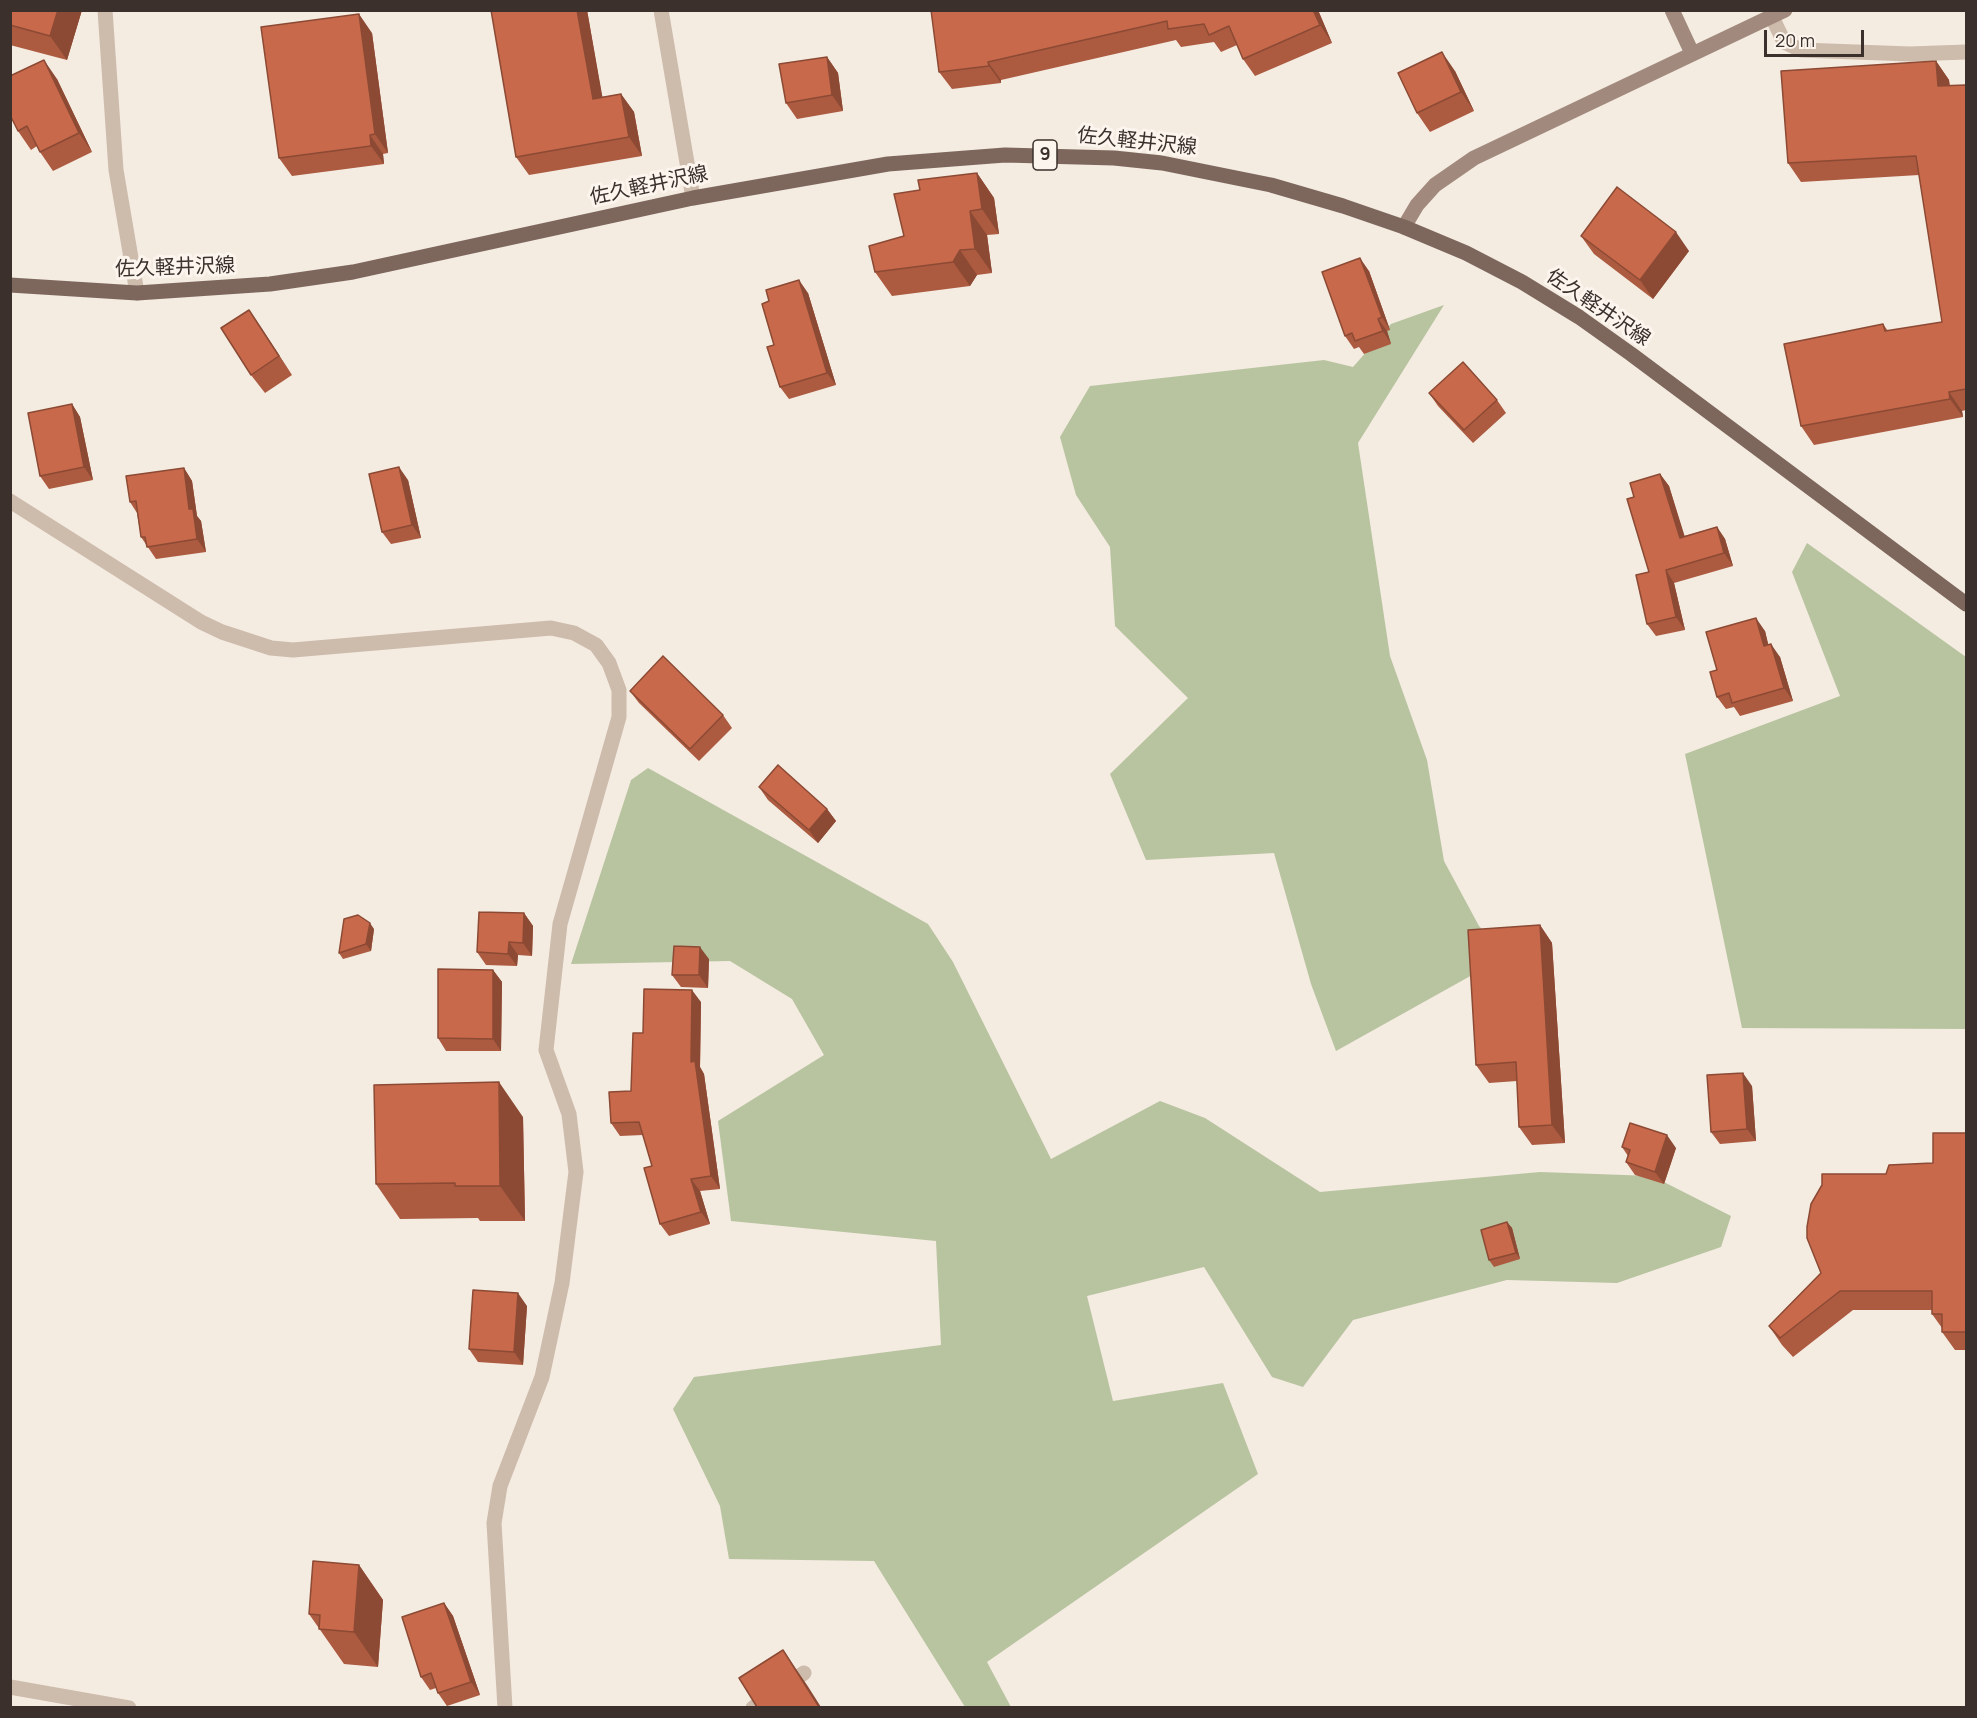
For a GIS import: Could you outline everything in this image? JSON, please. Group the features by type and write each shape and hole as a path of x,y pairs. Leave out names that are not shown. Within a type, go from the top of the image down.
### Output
{"main road":[{"name":"佐久軽井沢線","path":"10,285 137,293 225,288 353,272 693,198 888,164 1005,154 1061,155 1162,163 1271,184 1404,227 1466,253 1579,317 1966,603"}],"street":[{"path":"105,10 116,170 137,293"},
{"path":"661,10 693,198"},
{"path":"1672,10 1692,53"},
{"path":"1404,227 1417,206 1435,185 1474,158 1778,14 1784,42 1801,50 1910,54 1966,52"},
{"path":"10,501 201,622 222,632 270,648 293,650 550,628 574,633 596,645 609,663 619,690 619,717 560,924 546,1050 568,1114 576,1172 562,1283 542,1377 500,1486 494,1523 505,1707"},
{"path":"753,1707 804,1673"},
{"path":"10,1687 129,1707"}],"green space":[{"path":"1444,305 1358,443 1390,656 1427,760 1444,861 1479,926 1508,955 1336,1051 1311,984 1274,853 1146,860 1110,774 1188,698 1115,626 1110,547 1076,495 1060,437 1090,386 1324,360 1353,367 1391,324"},
{"path":"1807,543 1966,657 1966,1029 1742,1028 1685,754 1840,696 1792,572"},
{"path":"648,768 928,924 953,962 1051,1159 1160,1101 1205,1118 1320,1192 1540,1172 1652,1176 1731,1216 1721,1247 1617,1283 1507,1280 1353,1320 1303,1387 1272,1377 1204,1267 1087,1296 1113,1401 1223,1383 1258,1474 987,1662 1011,1707 965,1707 874,1561 729,1559 720,1506 673,1409 694,1377 941,1345 936,1241 731,1221 718,1121 824,1055 792,999 730,961 571,964 631,780"}],"building":[{"path":"10,10 58,10 50,36 10,25"},
{"path":"491,10 577,10 593,99 621,94 629,137 516,157"},
{"path":"931,10 1313,10 1320,25 1243,59 1229,26 1209,35 1204,24 1168,29 1167,21 988,62 989,66 939,72"},
{"path":"359,14 375,134 370,135 371,146 279,158 261,27"},
{"path":"1442,52 1461,92 1417,113 1398,73"},
{"path":"827,57 832,95 786,103 779,64"},
{"path":"44,60 79,133 40,152 27,126 18,131 10,115 10,76"},
{"path":"1936,61 1938,86 1966,85 1966,389 1949,392 1950,399 1801,426 1784,344 1883,324 1885,331 1942,322 1916,156 1788,163 1781,71"},
{"path":"977,173 982,209 970,211 975,249 960,250 953,262 875,272 869,246 904,236 894,194 920,190 918,180"},
{"path":"1617,187 1676,232 1640,280 1581,236"},
{"path":"1360,258 1382,317 1378,319 1383,331 1355,341 1352,333 1345,336 1322,272"},
{"path":"799,280 827,373 780,387 767,347 774,345 762,304 769,301 766,290"},
{"path":"249,310 279,356 251,375 221,328"},
{"path":"1463,362 1497,400 1464,430 1429,393"},
{"path":"72,404 84,467 40,476 28,413"},
{"path":"399,467 412,525 382,532 369,474"},
{"path":"184,468 189,509 193,509 197,539 147,547 145,537 141,537 136,501 130,502 126,476"},
{"path":"1660,474 1680,538 1717,527 1724,553 1666,570 1676,617 1647,624 1636,575 1649,572 1627,499 1634,497 1630,483"},
{"path":"1756,618 1764,646 1771,644 1784,688 1732,703 1729,693 1717,697 1710,672 1717,670 1706,632"},
{"path":"663,656 723,715 690,749 630,691"},
{"path":"778,765 827,809 809,830 759,787"},
{"path":"479,912 524,913 523,943 509,942 508,954 477,952"},
{"path":"358,915 370,923 366,944 339,953 344,919"},
{"path":"1540,925 1552,1125 1519,1127 1516,1062 1476,1065 1468,930"},
{"path":"674,946 700,947 699,975 672,975"},
{"path":"438,969 493,970 493,1039 438,1038"},
{"path":"644,989 692,990 691,1062 695,1061 711,1176 691,1179 701,1212 660,1224 644,1168 652,1166 639,1122 611,1123 609,1092 631,1091 633,1033 643,1033"},
{"path":"1743,1073 1747,1129 1711,1132 1707,1075"},
{"path":"499,1082 500,1186 455,1186 455,1183 376,1184 374,1085"},
{"path":"1630,1123 1667,1135 1655,1172 1626,1162 1630,1150 1622,1147"},
{"path":"1933,1133 1966,1133 1966,1332 1942,1332 1942,1314 1932,1314 1932,1291 1840,1291 1780,1338 1769,1326 1821,1273 1807,1238 1807,1227 1811,1204 1822,1185 1822,1174 1886,1174 1889,1165 1933,1163"},
{"path":"1507,1222 1516,1253 1489,1260 1481,1230"},
{"path":"473,1290 518,1293 514,1352 469,1349"},
{"path":"313,1561 359,1565 354,1632 319,1629 320,1615 309,1614"},
{"path":"444,1603 471,1682 438,1693 431,1673 421,1677 402,1617"},
{"path":"783,1650 819,1707 757,1707 739,1678"}]}
